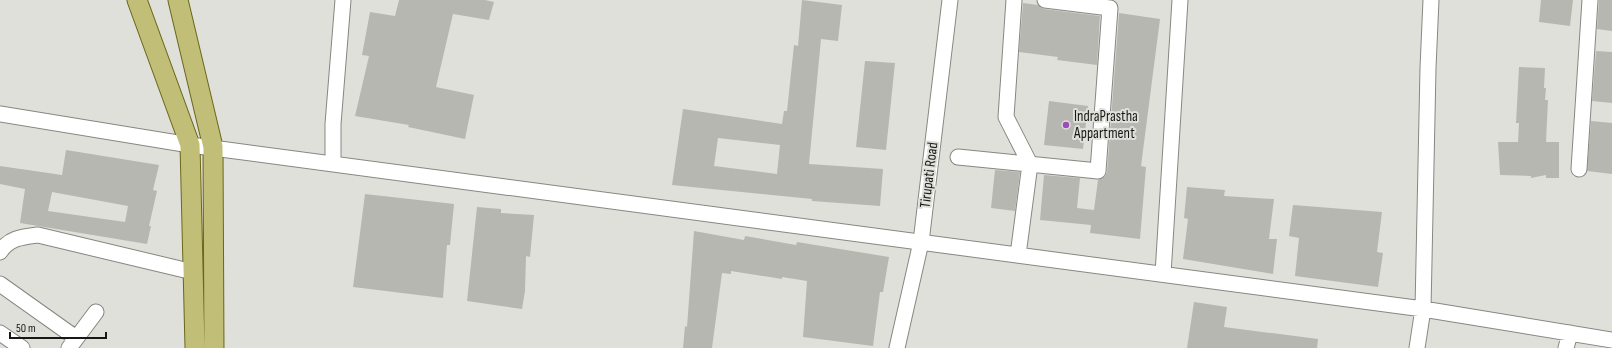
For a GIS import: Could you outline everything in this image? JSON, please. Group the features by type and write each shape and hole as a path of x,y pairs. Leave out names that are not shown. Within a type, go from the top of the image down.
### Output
{"main road":[{"path":"137,0 190,145 195,348"},
{"path":"178,0 213,147 214,348"}],"street":[{"path":"333,164 333,124 342,0"},
{"name":"Tirupati Road","path":"897,348 922,242 950,0"},
{"path":"1014,0 1006,117 1030,164 1018,255"},
{"path":"958,157 1098,171 1110,8 1045,0"},
{"path":"1164,274 1180,0"},
{"path":"1417,348 1423,309 1428,68 1431,0"},
{"path":"1579,169 1590,0"},
{"path":"0,114 190,145 1423,309 1612,340"},
{"path":"0,251 6,244 21,237 38,235 193,272"},
{"path":"0,284 72,343 96,312"},
{"path":"0,333 22,348"},
{"path":"1566,348 1570,333"}],"building":[{"path":"399,0 485,0 494,2 489,20 453,14 436,87 474,95 465,139 408,127 409,125 355,116 369,56 362,55 370,12 395,16"},
{"path":"802,0 842,5 838,41 821,39 809,164 883,169 880,206 812,201 812,199 672,185 683,109 782,124 784,111 787,111 794,45 798,46","holes":["718,138 780,145 777,174 714,166"]},
{"path":"1541,0 1573,0 1570,26 1539,22"},
{"path":"1599,0 1612,0 1612,31 1597,29"},
{"path":"1023,3 1038,5 1044,9 1100,16 1097,65 1057,60 1058,57 1019,52"},
{"path":"1119,13 1160,19 1141,166 1146,167 1140,239 1090,233 1091,225 1040,220 1044,175 1080,178 1077,208 1094,210 1098,180 1105,176 1107,172"},
{"path":"1596,51 1612,52 1612,103 1592,101"},
{"path":"865,61 895,63 886,150 856,147"},
{"path":"1519,67 1545,68 1545,100 1548,100 1546,142 1559,142 1559,178 1546,178 1546,175 1531,178 1531,176 1500,175 1498,142 1518,142 1519,123 1516,123"},
{"name":"IndraPrastha Appartment","path":"1049,101 1088,106 1083,149 1044,145"},
{"path":"1591,121 1612,123 1612,174 1587,171"},
{"path":"66,150 159,165 153,190 157,191 149,226 151,226 147,244 20,223 25,189 0,184 0,166 62,175","holes":["52,192 128,206 125,222 48,211"]},
{"path":"995,170 1020,172 1015,211 991,208"},
{"path":"1187,187 1225,190 1224,196 1274,199 1269,239 1277,239 1273,274 1183,259 1188,219 1184,218"},
{"path":"365,194 454,204 450,245 447,245 443,298 353,287"},
{"path":"1293,205 1382,212 1377,252 1383,253 1378,287 1295,276 1299,238 1289,236"},
{"path":"477,207 501,209 501,213 534,215 530,257 526,256 525,291 522,309 467,301"},
{"path":"694,231 744,240 745,236 796,245 797,242 889,257 883,292 880,292 873,346 803,337 807,281 782,277 782,279 731,271 731,274 722,273 712,348 683,348 685,326 687,327"},
{"path":"1194,302 1227,307 1224,327 1318,339 1317,348 1187,348"}],"place":[{"name":"IndraPrastha Appartment","path":"1066,125"}]}
